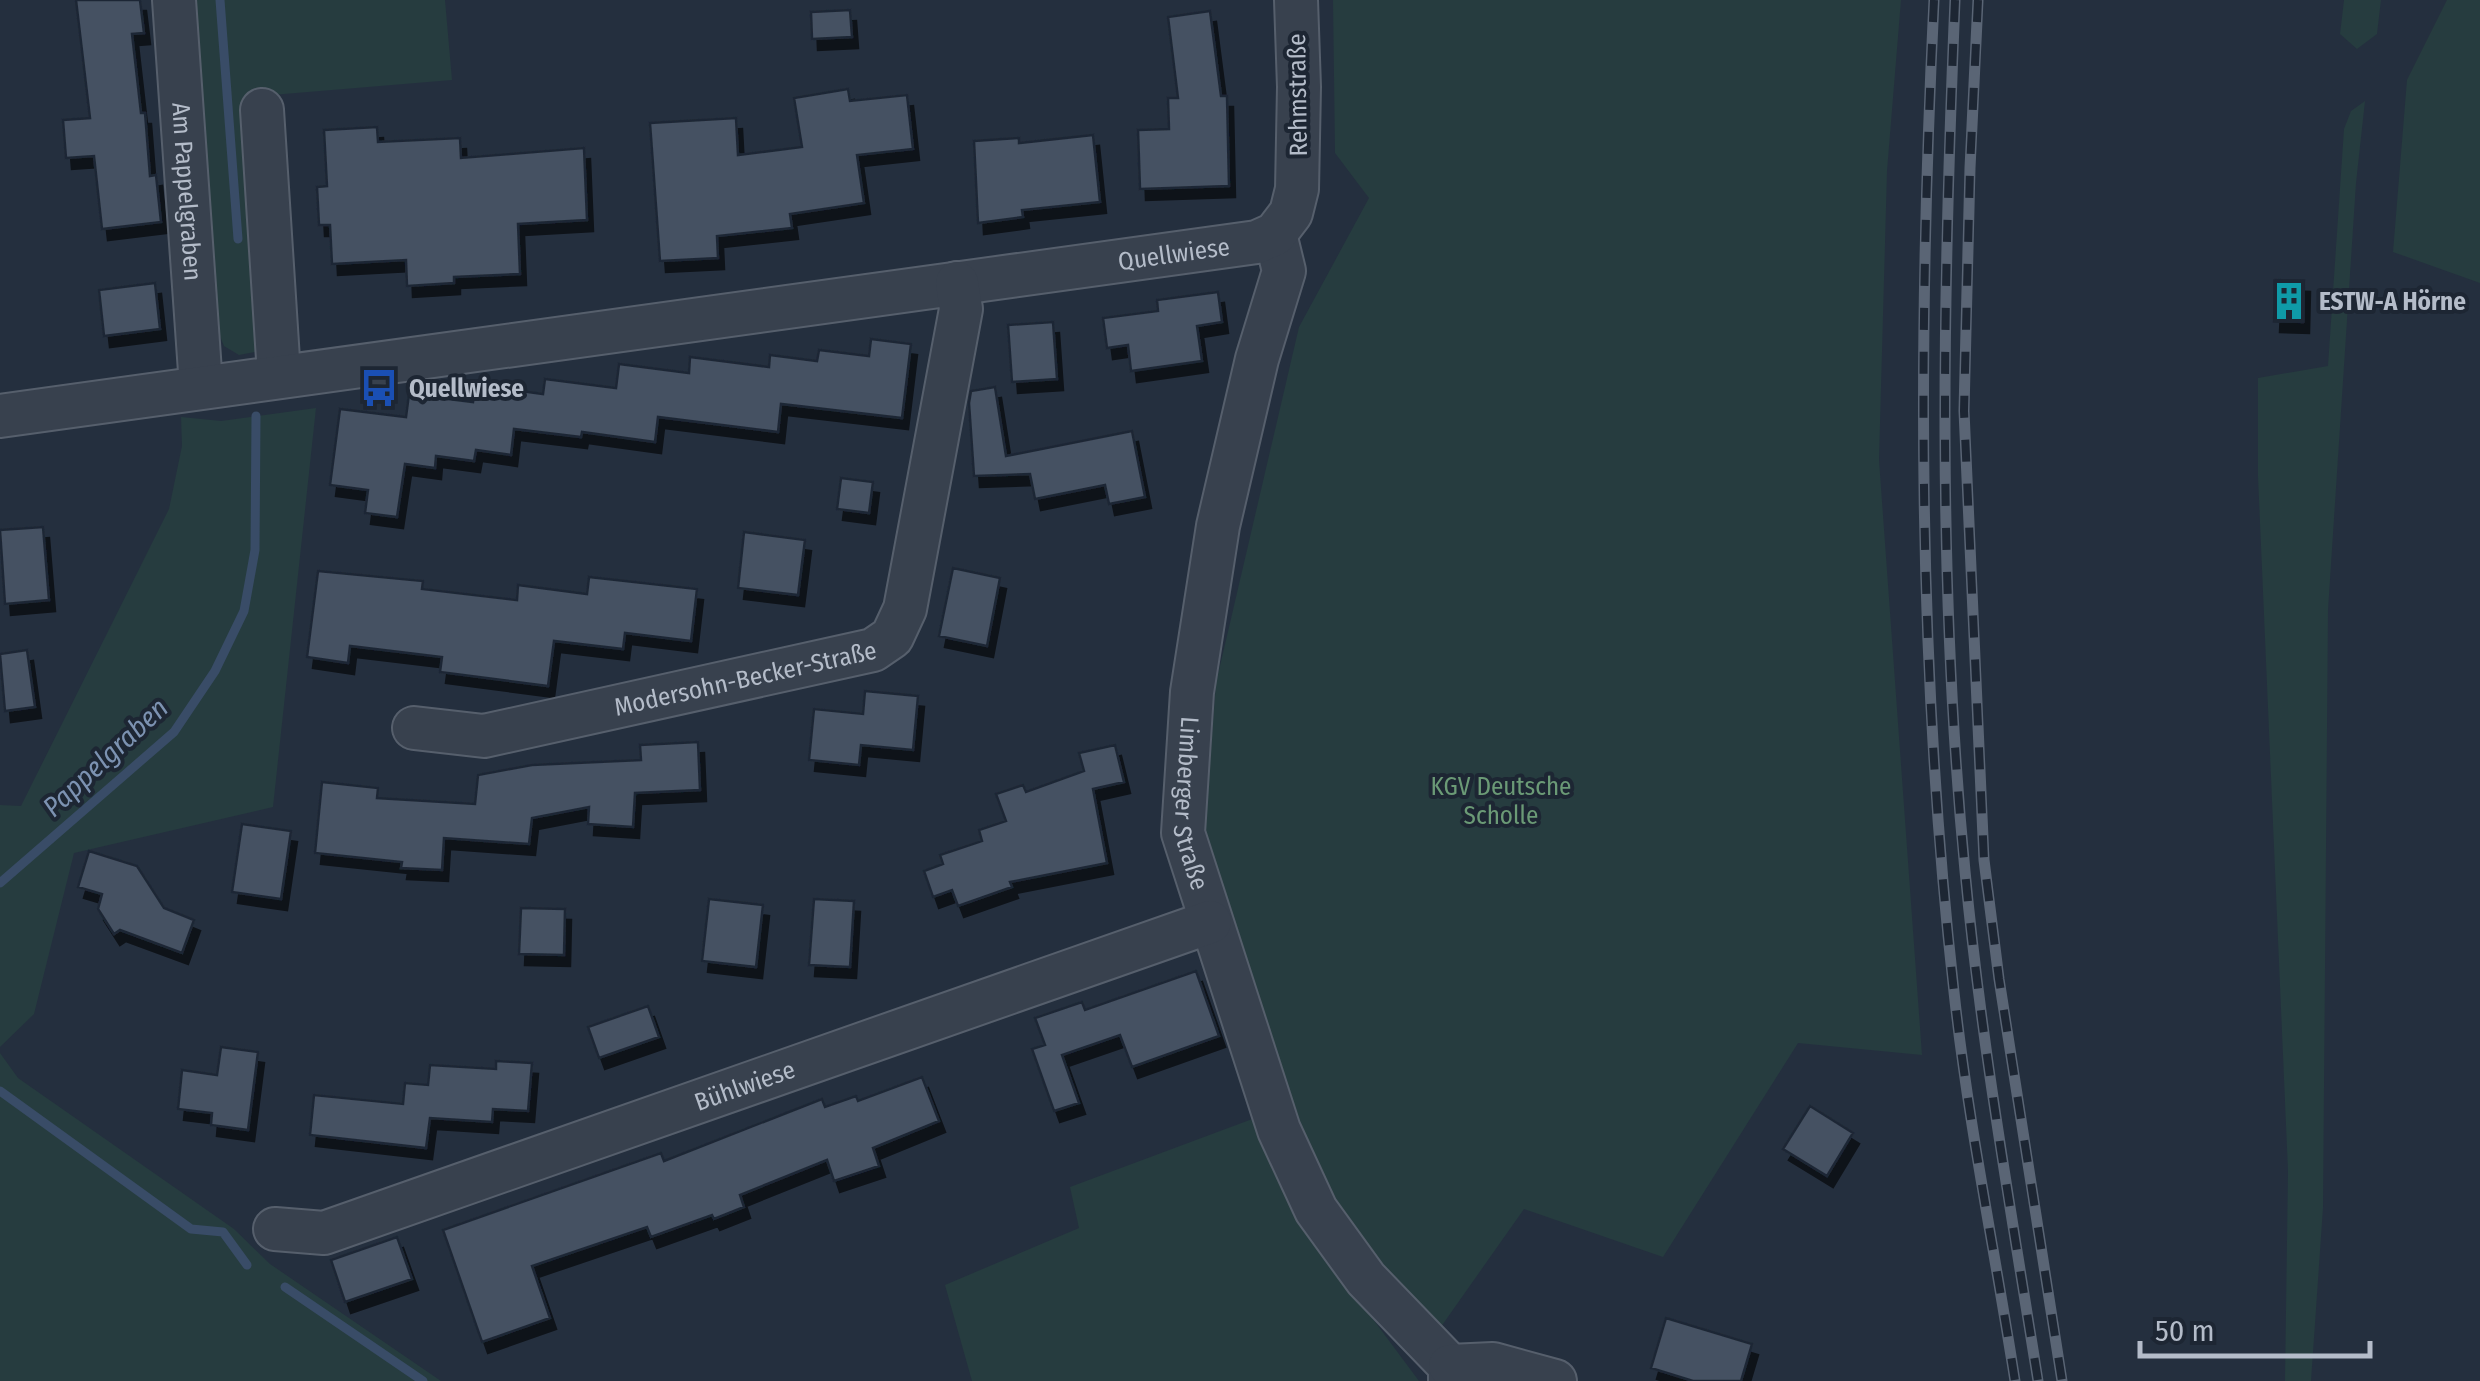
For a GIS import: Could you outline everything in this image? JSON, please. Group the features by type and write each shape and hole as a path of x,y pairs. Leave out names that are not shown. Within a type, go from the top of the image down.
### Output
{"street":[{"name":"Am Pappelgraben","path":"174,0 201,386"},
{"name":"Rehmstraße","path":"1274,234 1291,213 1298,190 1296,0"},
{"path":"262,110 279,375"},
{"name":"Quellwiese","path":"0,416 1240,244 1274,234"},
{"name":"Limberger Straße","path":"1274,234 1284,271 1257,358 1218,526 1192,692 1183,833 1279,1130 1316,1210 1366,1278 1450,1373 1493,1364 1555,1381"},
{"name":"Modersohn-Becker-Straße","path":"414,728 484,736 873,650 892,637 905,609 960,309 958,283"},
{"name":"Bühlwiese","path":"275,1228 324,1233 1210,922"}],"green space":[{"path":"186,0 445,0 452,80 272,95 270,349 239,355 224,346 218,331"},
{"name":"KGV Deutsche Scholle","path":"1333,0 1901,0 1887,171 1879,460 1922,1055 1798,1043 1663,1257 1524,1209 1438,1331 1378,1270 1316,1180 1204,839 1216,683 1299,327 1369,198 1335,153"},
{"path":"2344,0 2381,0 2377,34 2357,49 2340,34"},
{"path":"2447,0 2480,0 2480,283 2393,252 2407,80"},
{"path":"2365,101 2356,183 2328,610 2323,1208 2311,1381 2285,1381 2288,1171 2258,476 2258,378 2328,366 2344,129 2351,111"},
{"path":"316,408 273,807 74,853 34,1014 0,1047 0,805 21,806 169,509 182,446 181,417 221,421"},
{"path":"0,1053 18,1078 234,1229 270,1264 441,1381 0,1381"},
{"path":"1255,1118 1300,1221 1419,1381 972,1381 945,1285 1079,1228 1070,1187"}],"building":[{"path":"76,0 140,0 144,33 132,34 150,176 156,175 161,222 102,229 94,156 66,158 63,120 90,118"},
{"path":"850,10 852,37 812,39 811,12"},
{"path":"1210,11 1221,96 1227,96 1229,186 1140,189 1138,130 1169,129 1168,98 1178,98 1168,17"},
{"path":"848,89 850,101 907,95 913,149 857,155 864,203 790,214 792,228 717,236 718,258 660,261 650,123 736,118 738,155 802,147 794,98"},
{"path":"377,127 378,142 460,138 461,158 584,148 587,220 518,224 520,274 454,277 454,283 407,286 406,260 332,264 330,225 319,225 317,187 327,186 324,130"},
{"path":"1093,135 1100,202 1022,210 1023,217 978,223 974,141 1019,138 1019,143"},
{"name":"ESTW-A Hörne","path":"2276,280 2304,281 2303,322 2274,321"},
{"path":"155,283 160,329 104,336 99,290"},
{"path":"1218,292 1222,322 1197,326 1202,361 1131,371 1128,345 1107,348 1103,318 1158,311 1157,300"},
{"path":"1053,322 1057,379 1012,382 1008,325"},
{"path":"871,339 911,344 902,418 781,404 778,432 658,417 655,442 582,432 581,437 514,429 511,455 476,450 474,461 436,456 435,468 405,464 397,517 365,513 368,490 330,485 340,409 406,417 409,394 473,402 476,385 543,394 545,379 616,388 619,364 689,373 690,357 769,367 770,355 817,361 819,350 869,356"},
{"path":"995,387 1006,456 1132,431 1145,497 1109,504 1105,485 1035,499 1030,474 974,476 971,391"},
{"path":"841,478 873,482 869,513 837,509"},
{"path":"43,527 49,600 5,604 0,530"},
{"path":"744,532 805,540 798,595 738,588"},
{"path":"953,568 1000,578 987,646 939,636"},
{"path":"318,571 423,581 422,589 517,600 518,585 587,594 589,577 697,589 691,641 625,633 623,649 554,641 548,686 440,672 442,657 350,646 348,663 307,657"},
{"path":"27,650 35,707 5,711 0,654"},
{"path":"865,691 918,696 913,750 861,745 859,765 809,760 814,709 863,714"},
{"path":"698,742 700,790 635,793 633,827 588,824 589,807 532,818 529,844 444,838 442,870 401,868 402,862 315,853 322,782 378,788 377,798 475,804 478,775 532,765 641,760 640,745"},
{"path":"1115,745 1124,782 1093,789 1107,863 1010,882 1012,887 958,906 952,890 933,897 924,871 943,864 940,855 982,841 979,830 1006,821 996,794 1023,785 1026,792 1084,771 1079,753"},
{"path":"242,824 291,831 281,899 232,892"},
{"path":"89,851 137,866 164,908 194,920 182,953 120,930 114,934 98,909 102,894 78,887"},
{"path":"709,899 763,905 756,967 702,961"},
{"path":"814,899 854,901 850,967 809,965"},
{"path":"521,908 565,909 564,955 519,954"},
{"path":"1196,971 1219,1036 1132,1067 1120,1035 1062,1055 1079,1103 1054,1111 1032,1049 1045,1045 1035,1018 1082,1002 1085,1010"},
{"path":"648,1006 659,1037 599,1058 588,1027"},
{"path":"221,1047 258,1052 248,1130 211,1125 212,1113 178,1109 182,1070 217,1075"},
{"path":"496,1061 532,1063 528,1111 493,1109 492,1122 430,1118 426,1148 310,1135 314,1095 403,1104 405,1083 428,1085 430,1065 496,1069"},
{"path":"922,1077 939,1121 873,1148 879,1166 834,1181 827,1160 740,1195 744,1207 714,1219 712,1215 651,1237 647,1227 532,1266 550,1318 482,1342 443,1230 661,1153 664,1161 822,1099 825,1107 856,1096 858,1101"},
{"path":"1810,1106 1853,1133 1827,1176 1783,1149"},
{"path":"397,1237 412,1279 345,1302 331,1260"},
{"path":"1666,1318 1752,1344 1741,1381 1693,1381 1651,1368"}],"waterway":[{"name":"Pappelgraben","path":"220,0 238,239"},
{"name":"Pappelgraben","path":"0,883 174,732 215,671 244,611 255,550 256,416"},
{"name":"Pappelgraben","path":"0,1091 191,1229 223,1232 247,1265"},
{"name":"Pappelgraben","path":"285,1287 423,1381"}],"railway":[{"path":"1934,0 1924,372 1933,744 1960,1041 2015,1381"},
{"path":"1955,0 1945,436 1956,762 1979,999 2038,1381"},
{"path":"1978,0 1964,411 1984,860 2062,1381"}],"place":[{"name":"ESTW-A Hörne","path":"2289,301"},
{"name":"Quellwiese","path":"379,388"}]}
